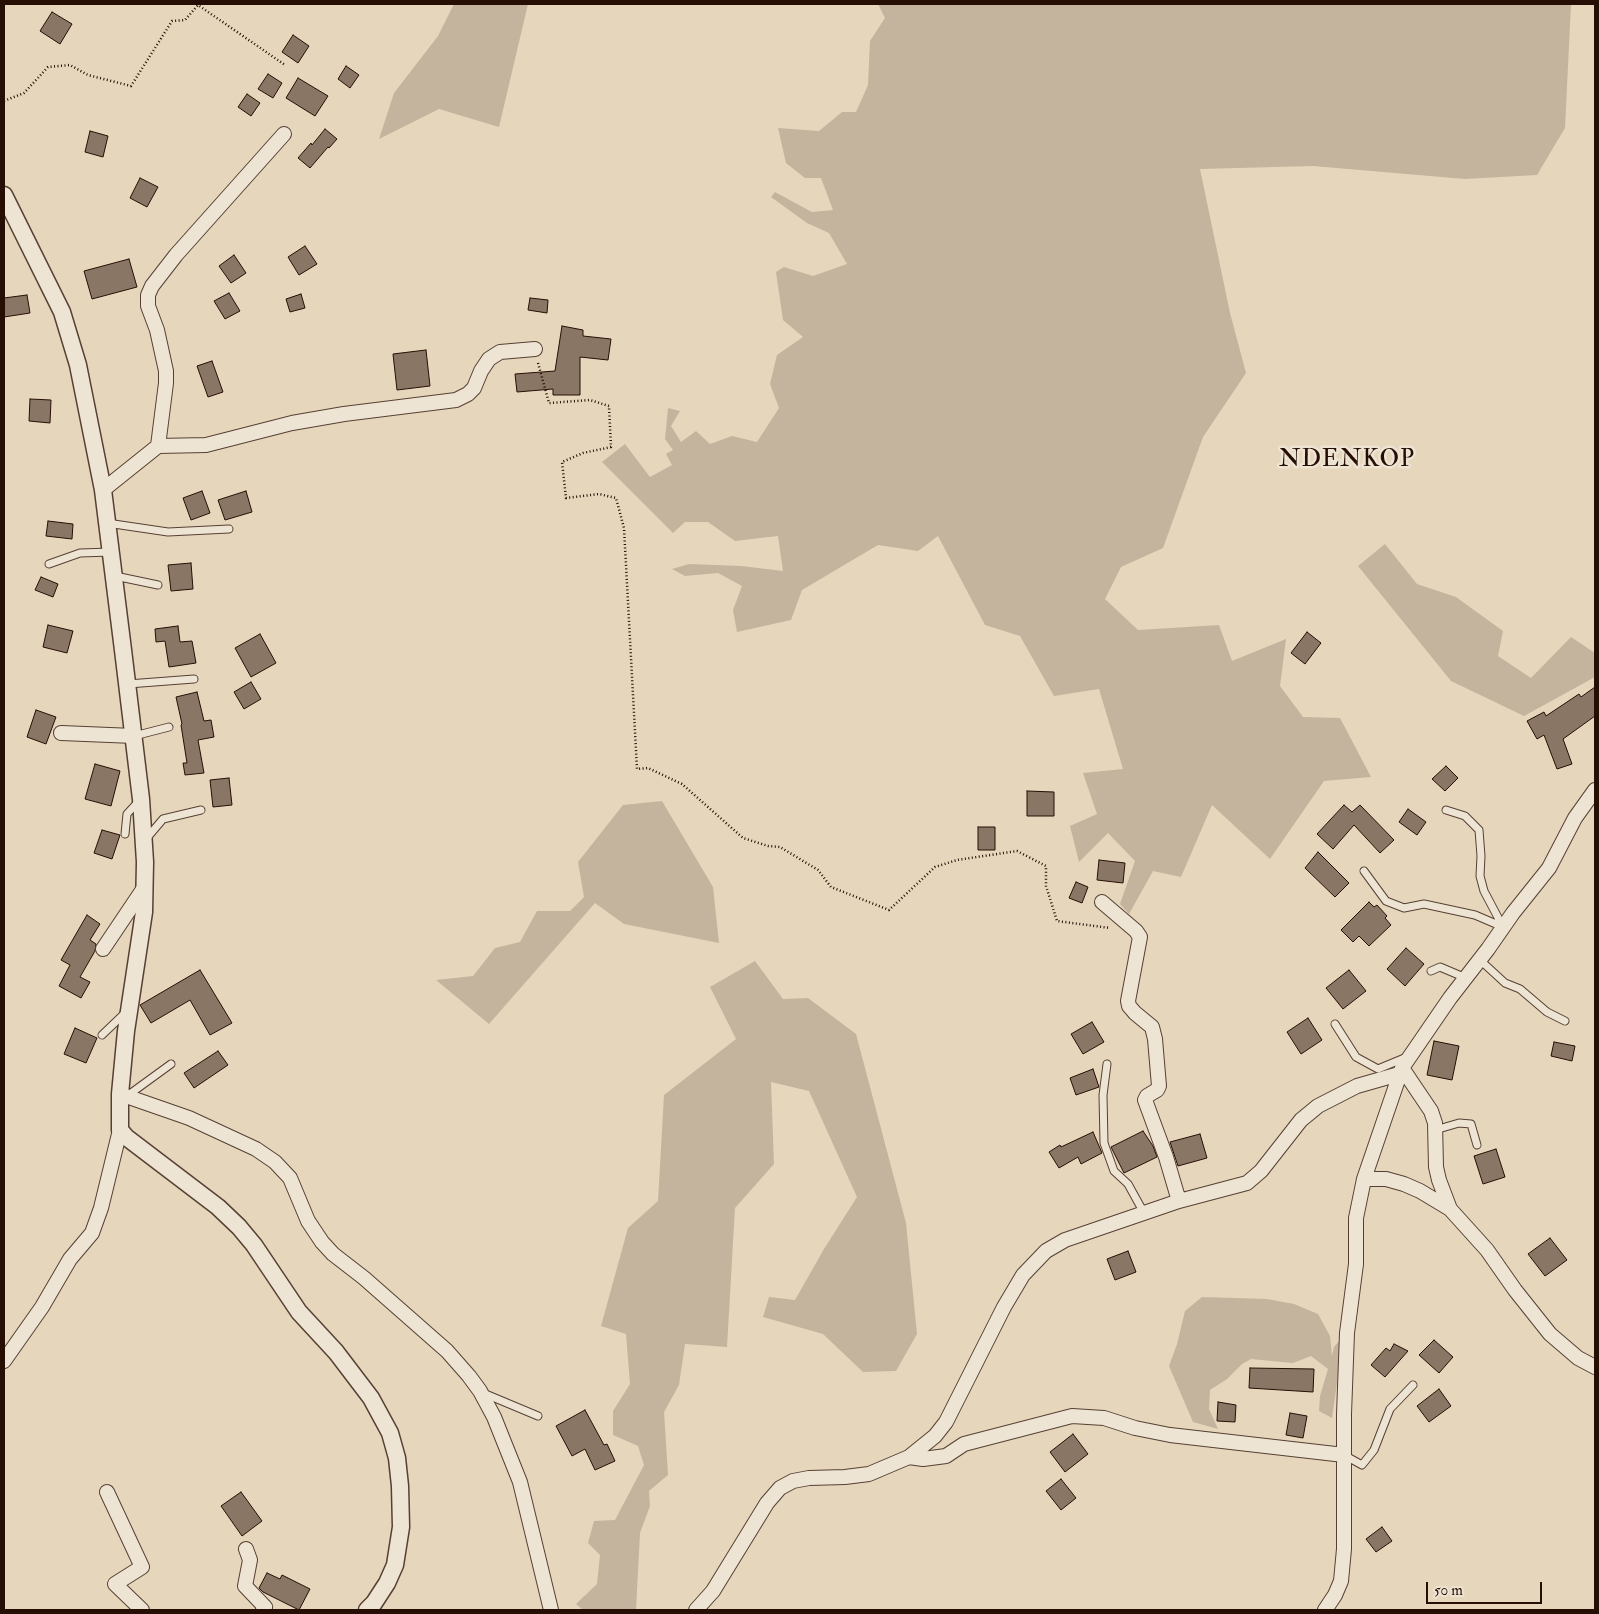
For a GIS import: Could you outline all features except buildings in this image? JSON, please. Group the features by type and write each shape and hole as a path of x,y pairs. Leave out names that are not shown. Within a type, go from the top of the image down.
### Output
{"street":[{"path":"158,446 166,371 157,330 148,306 148,295 152,286 176,255 284,134"},
{"path":"4,195 62,312 78,366 108,523 134,736 144,841 144,912 126,1031 120,1130 101,1208 92,1233 70,1259 42,1307 4,1361"},
{"path":"103,490 158,446 206,445 300,421 456,400 468,394 474,388 481,371 489,359 500,352 535,349"},
{"path":"61,733 134,736"},
{"path":"1326,1610 1341,1581 1344,1549 1344,1414 1347,1333 1356,1264 1356,1218 1364,1179 1386,1120 1400,1071 1503,927 1549,868 1575,818 1595,790"},
{"path":"103,949 144,888"},
{"path":"1102,902 1136,931 1140,938 1128,1001 1129,1006 1135,1013 1152,1027 1156,1039 1159,1086 1145,1100 1166,1157 1179,1201"},
{"path":"696,1610 713,1590 767,1503 780,1488 793,1481 869,1474 909,1457 935,1436 946,1422 1004,1307 1024,1275 1046,1251 1064,1240 1179,1201 1247,1183 1261,1171 1301,1120 1318,1106 1357,1086 1400,1071"},
{"path":"1400,1071 1431,1111 1435,1130 1436,1167 1450,1208 1487,1250 1515,1290 1550,1334 1578,1358 1595,1367"},
{"path":"123,1095 189,1118 256,1149 276,1162 290,1178 308,1221 322,1242 333,1254 364,1278 447,1351 469,1376 480,1391 494,1417 520,1482 551,1610"},
{"path":"120,1130 126,1137 210,1201 239,1227 254,1245 299,1312 336,1352 371,1398 390,1433 397,1458 401,1527 395,1564 387,1583 367,1610"},
{"path":"1364,1179 1386,1179 1404,1184 1450,1208"},
{"path":"909,1457 928,1459 946,1456 964,1444 1072,1416 1104,1418 1135,1428 1170,1435 1344,1455"},
{"path":"107,1492 142,1567 116,1584 142,1610"},
{"path":"246,1549 250,1560 245,1586 266,1607 264,1610"}],"lane":[{"path":"108,523 168,532 229,529"},
{"path":"49,564 80,553 111,552"},
{"path":"114,576 158,585"},
{"path":"128,684 194,679"},
{"path":"134,736 168,727"},
{"path":"125,834 127,814 141,799"},
{"path":"144,841 163,820 201,810"},
{"path":"1446,810 1465,816 1479,830 1480,876 1484,891 1503,927"},
{"path":"1364,871 1386,901 1404,908 1424,904 1441,907 1476,915 1503,927"},
{"path":"1480,960 1505,983 1520,989 1547,1012 1565,1021"},
{"path":"1431,971 1440,968 1466,978"},
{"path":"102,1035 129,1010"},
{"path":"1335,1024 1356,1057 1378,1069 1409,1056"},
{"path":"123,1095 171,1064"},
{"path":"1107,1064 1103,1096 1104,1143 1114,1171 1128,1184 1144,1213"},
{"path":"1435,1130 1459,1122 1471,1124 1476,1145"},
{"path":"1344,1455 1362,1465 1374,1450 1390,1409 1413,1385"},
{"path":"480,1391 538,1416"}],"path":[{"path":"4,101 24,93 48,67 70,65 88,75 131,86 172,21 185,20 198,5 285,65"},
{"path":"535,349 549,403 590,400 609,406 611,447 583,452 562,462 566,498 599,494 616,498 624,528 637,770 648,768 682,784 699,801 725,820 743,838 768,846 780,847 818,870 831,887 889,910 935,867 958,860 1017,851 1046,866 1046,886 1057,921 1136,931"}],"shaded area":[{"path":"454,4 528,4 499,127 439,109 379,139 394,93 438,36"},
{"path":"878,4 1571,4 1565,128 1537,175 1465,179 1313,166 1200,169 1230,313 1246,373 1203,437 1163,548 1121,567 1105,599 1138,630 1219,625 1232,661 1286,639 1280,686 1303,717 1340,718 1371,777 1324,781 1270,859 1212,805 1181,877 1153,871 1129,914 1120,904 1135,861 1108,833 1079,862 1070,826 1097,814 1083,773 1123,769 1099,689 1054,696 1020,636 985,625 938,536 918,551 878,545 802,590 791,620 737,632 733,610 742,586 718,573 685,576 672,569 689,564 741,566 783,571 778,536 735,541 708,522 685,522 673,533 602,462 625,444 650,477 672,465 666,454 673,450 665,439 668,408 680,411 671,426 681,442 696,431 710,444 732,436 757,442 779,408 770,384 777,355 803,337 783,320 776,272 784,267 813,276 847,264 829,233 807,223 771,197 775,192 812,212 833,210 821,178 805,178 786,163 778,128 819,131 842,112 856,112 868,85 870,41 885,18"},
{"path":"1385,544 1417,584 1456,597 1503,631 1498,656 1531,678 1571,637 1595,653 1595,677 1524,716 1451,681 1358,566"},
{"path":"662,801 713,887 719,943 624,924 595,903 489,1024 436,980 473,976 495,948 520,942 537,911 570,911 584,897 578,862 623,805"},
{"path":"755,961 783,999 808,998 856,1034 906,1223 917,1334 896,1371 863,1372 823,1334 763,1317 769,1297 795,1300 857,1197 809,1091 771,1082 774,1164 735,1208 727,1347 685,1344 679,1385 664,1412 668,1475 649,1491 650,1506 640,1533 636,1610 583,1610 576,1604 597,1584 600,1555 588,1543 594,1521 615,1520 644,1465 638,1446 613,1435 613,1411 630,1384 626,1334 601,1326 628,1228 658,1201 664,1095 736,1039 710,987"},
{"path":"1202,1297 1267,1299 1294,1304 1318,1314 1330,1336 1332,1356 1334,1347 1340,1340 1341,1354 1332,1418 1319,1411 1320,1396 1328,1369 1311,1356 1293,1363 1251,1359 1242,1364 1227,1379 1210,1390 1209,1409 1218,1429 1193,1422 1169,1366 1177,1344 1185,1311"}],"district":[{"name":"NDENKOP","path":"1347,461"}]}
